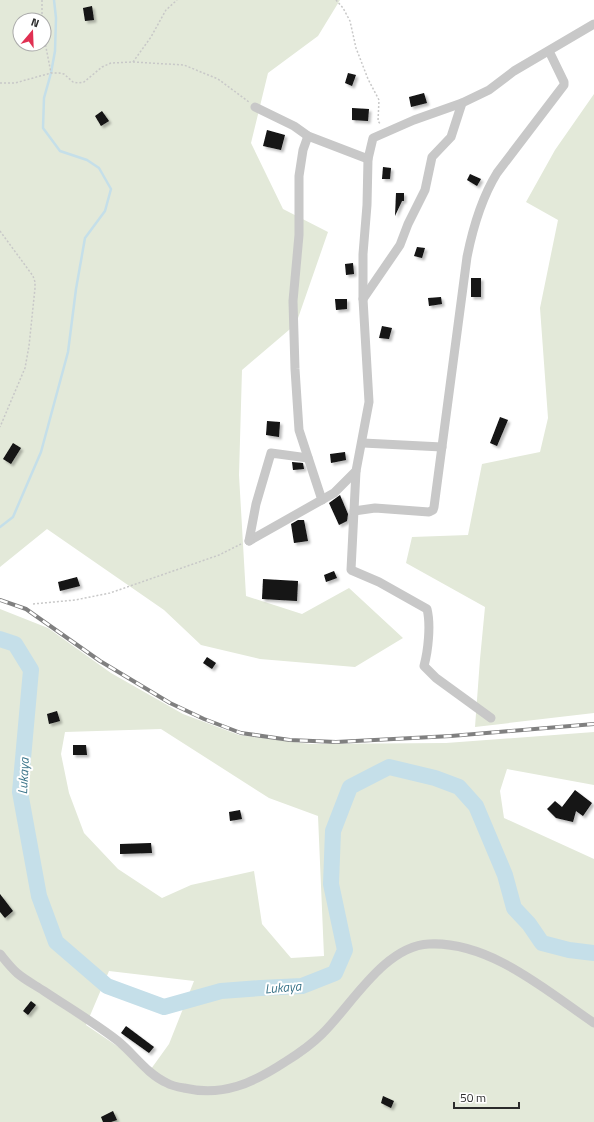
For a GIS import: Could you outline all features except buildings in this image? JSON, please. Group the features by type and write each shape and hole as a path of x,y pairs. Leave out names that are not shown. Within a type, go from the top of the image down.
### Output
{"street":[{"path":"491,718 436,678 424,666 428,651 427,609 379,582 351,570 356,471 363,443 369,402 363,299 363,254 367,205 368,159 373,138 414,120 462,103 489,90 514,71 594,24"},
{"path":"354,511 375,508 429,512 433,510 467,257 473,227 481,204 494,178 564,85 564,82 549,51"},
{"path":"363,299 400,245 408,224 425,190 432,157 451,136 462,103"},
{"path":"255,107 294,126 308,136 368,159"},
{"path":"308,136 303,150 299,176 299,235 293,301 299,430 322,500"},
{"path":"363,443 442,447"},
{"path":"249,541 256,504 271,453 308,458"},
{"path":"249,541 334,493 356,471"},
{"path":"0,954 16,972 118,1042 150,1072 167,1083 194,1090 208,1091 230,1088 252,1082 268,1074 300,1053 322,1034 363,986 395,956 410,948 428,944 457,946 503,963 554,994 594,1023"}],"path":[{"path":"42,0 42,12"},
{"path":"133,62 151,38 166,10 177,0"},
{"path":"336,0 344,8 350,21 356,48 379,100 378,121 381,126 381,134"},
{"path":"47,52 51,73"},
{"path":"0,84 15,83 51,73 64,74 73,82 84,82 102,67 111,63 133,62 184,65 190,66 218,79 255,107"},
{"path":"0,231 33,276 35,282 29,346 25,368 0,427"},
{"path":"33,604 75,600 110,593 219,555 249,541"}],"green space":[{"path":"0,0 340,0 318,36 268,73 251,143 283,209 328,232 296,324 242,370 239,475 246,596 302,614 349,588 403,638 355,667 260,659 201,645 164,610 47,529 0,567"},
{"path":"594,94 594,713 475,727 485,607 406,563 412,537 468,535 482,464 540,452 548,418 540,308 558,220 526,202 555,150"},
{"path":"0,609 48,628 111,673 183,714 239,735 310,744 446,743 594,732 594,785 507,769 500,791 504,818 594,859 594,1122 0,1122","holes":["161,729 269,798 318,816 324,956 291,958 262,924 254,871 191,885 162,898 118,869 84,833 69,793 61,754 65,732","109,971 194,981 169,1044 151,1069 86,1025"]}],"waterway":[{"path":"0,527 13,517 41,452 68,352 76,289 85,238 105,211 111,189 99,168 87,160 60,151 43,128 44,98 55,51 56,18 54,0"},
{"name":"Lukaya","path":"0,639 15,644 31,670 20,792 39,896 56,942 107,986 164,1007 221,991 302,986 335,973 345,950 331,884 333,831 350,787 389,767 435,778 459,787 476,806 505,875 514,908 529,924 542,943 569,950 594,953"}],"railway":[{"path":"0,600 26,609 100,661 170,703 204,719 241,733 290,740 336,742 451,736 594,724"}]}
